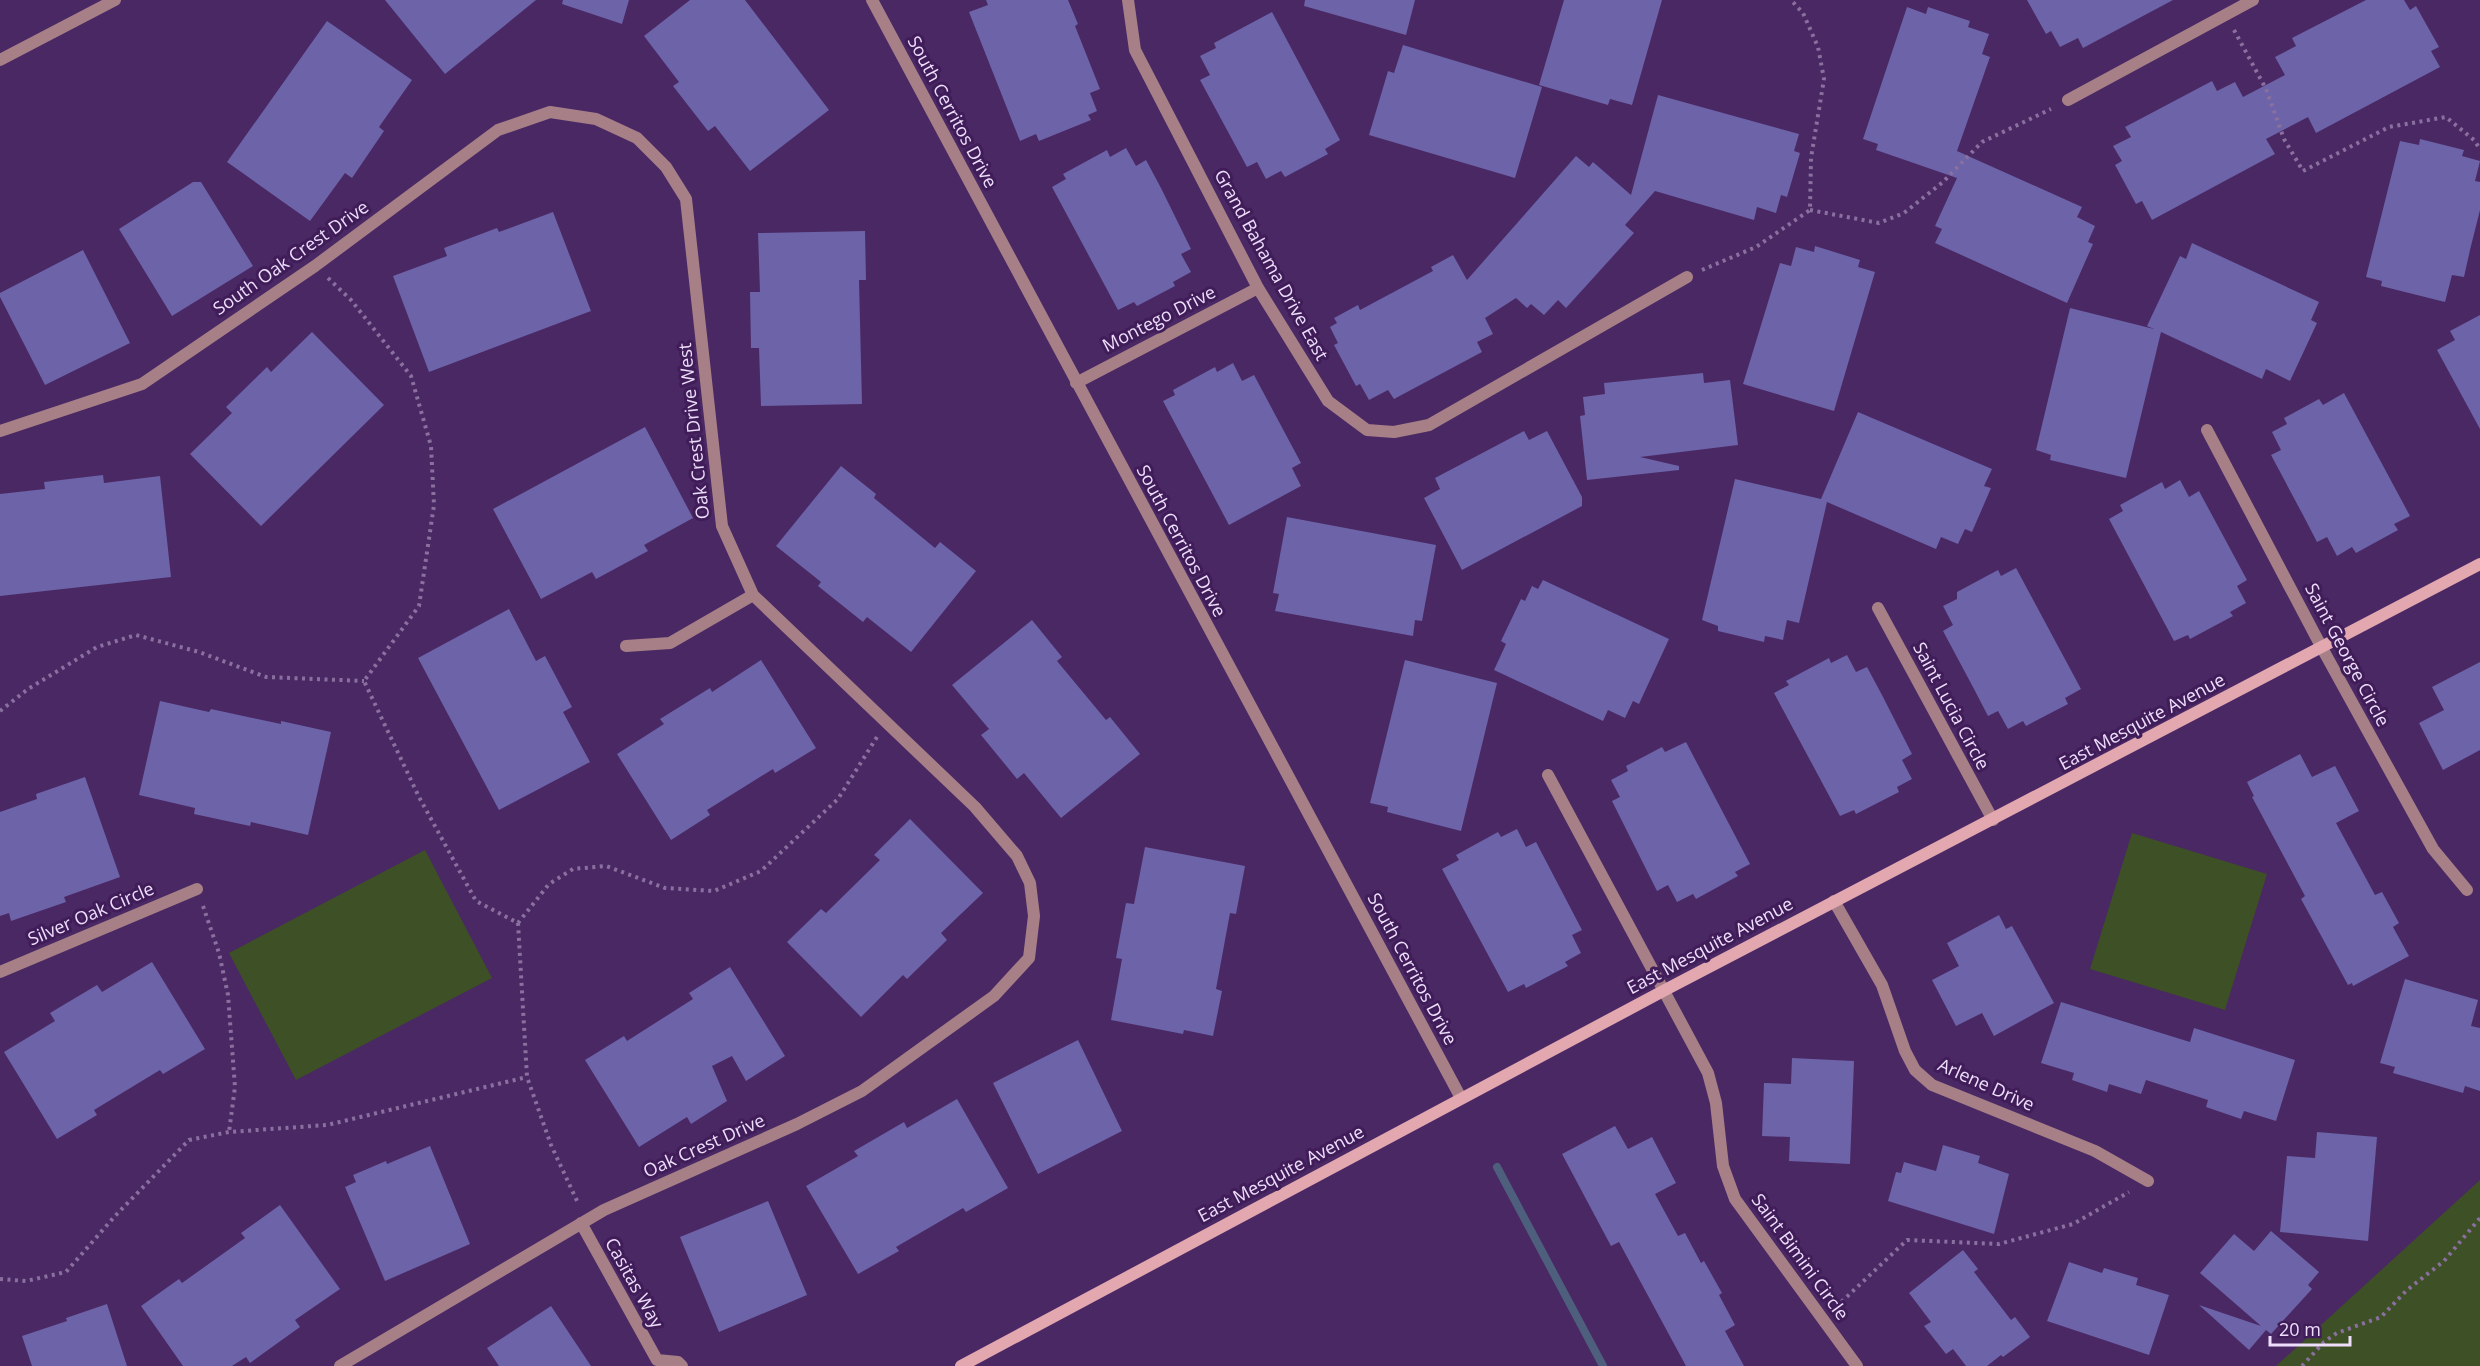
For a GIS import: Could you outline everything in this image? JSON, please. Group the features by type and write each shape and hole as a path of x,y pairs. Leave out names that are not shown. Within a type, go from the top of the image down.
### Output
{"street":[{"path":"0,60 115,0"},
{"name":"South Cerritos Drive","path":"872,0 1461,1098"},
{"name":"Grand Bahama Drive East","path":"1128,0 1135,50 1258,288 1328,401 1367,430 1394,432 1429,425 1688,277"},
{"path":"2068,100 2253,0"},
{"name":"South Oak Crest Drive","path":"0,431 142,384 315,266 498,130 550,112 596,119"},
{"name":"Oak Crest Drive West","path":"596,119 637,138 666,167 686,199 722,526 753,595 975,807 1017,856 1030,883 1034,916"},
{"name":"Montego Drive","path":"1076,383 1258,288"},
{"name":"Saint George Circle","path":"2207,430 2322,648 2433,849 2467,890"},
{"name":"East Mesquite Avenue","path":"961,1366 1665,990 2480,564"},
{"path":"626,646 670,643 753,595"},
{"name":"Saint Lucia Circle","path":"1878,608 1993,820"},
{"name":"Saint Bimini Circle","path":"1548,775 1708,1073 1716,1103 1723,1167 1735,1199 1857,1366"},
{"name":"Silver Oak Circle","path":"0,972 197,889"},
{"name":"Arlene Drive","path":"1834,901 1882,985 1914,1070 1932,1085 2095,1151 2148,1181"},
{"name":"Oak Crest Drive","path":"340,1366 583,1222 797,1124 862,1091 994,996 1029,958 1034,916"},
{"name":"Casitas Way","path":"583,1222 655,1363 678,1362 682,1366"}],"path":[{"path":"1791,0 1803,13 1818,47 1824,79 1811,159 1810,210"},
{"path":"2226,15 2266,89 2284,139 2303,171 2389,127 2446,117 2474,140 2480,149"},
{"path":"1688,277 1756,248 1810,210 1879,223 1904,213 1943,182 1982,142 2068,100"},
{"path":"315,266 351,300 411,376 431,446 434,505 419,606 364,681"},
{"path":"0,711 28,689 97,647 136,635 199,652 266,677 364,681"},
{"path":"364,681 420,797 476,901 518,923"},
{"path":"583,1222 527,1077 518,923 549,884 573,869 606,866 665,888 714,891 761,871 838,799 887,721"},
{"path":"197,889 219,953 228,995 235,1087 229,1132"},
{"path":"0,1279 26,1281 66,1272 115,1216 189,1140 229,1132 327,1125 527,1077"},
{"path":"1821,1318 1840,1304 1907,1240 1999,1244 2073,1224 2148,1181"},
{"path":"2302,1366 2324,1342 2337,1334 2381,1317 2407,1290 2444,1261 2480,1218"}],"green space":[{"path":"2132,833 2267,874 2225,1010 2090,969"},
{"path":"425,850 492,978 296,1080 229,953"},
{"path":"2480,1180 2480,1366 2276,1366"}],"building":[{"path":"385,0 536,0 445,74"},
{"path":"563,0 629,0 622,24 562,4"},
{"path":"690,0 745,0 829,110 750,171 715,126 708,131 673,86 679,82 644,36"},
{"path":"986,0 1068,0 1078,24 1075,26 1100,89 1090,93 1097,111 1088,115 1091,120 1039,141 1036,134 1020,141 969,12 988,5"},
{"path":"1305,0 1415,0 1406,35 1304,6"},
{"path":"1564,0 1662,0 1632,105 1610,99 1608,105 1539,85"},
{"path":"2027,0 2173,0 2083,48 2078,38 2060,47 2051,31 2046,34"},
{"path":"2366,0 2404,0 2410,10 2416,6 2439,47 2431,51 2440,67 2316,133 2308,117 2266,139 2275,154 2152,220 2142,201 2136,204 2115,165 2122,161 2113,146 2131,137 2125,127 2212,81 2217,91 2235,82 2243,97 2285,75 2275,57 2296,46 2292,38"},
{"path":"1907,7 1926,14 1928,7 1970,21 1968,27 1989,34 1982,54 1990,57 1957,151 2082,207 2077,217 2095,226 2088,242 2093,244 2067,303 1935,243 1942,229 1935,226 1957,178 1876,150 1878,144 1863,139"},
{"path":"1272,12 1340,140 1325,149 1328,154 1285,177 1281,171 1266,179 1257,162 1247,167 1200,80 1210,75 1200,56 1216,48 1214,43"},
{"path":"327,21 412,80 379,127 384,131 352,178 345,173 310,221 227,162"},
{"path":"1403,45 1542,87 1515,178 1369,135 1388,71 1394,73"},
{"path":"1658,95 1799,134 1794,151 1800,153 1787,197 1781,195 1776,213 1757,207 1754,220 1655,191 1625,225 1634,233 1566,308 1558,300 1544,315 1531,304 1527,308 1516,298 1485,318 1493,334 1477,342 1482,352 1394,399 1388,390 1369,400 1360,384 1356,386 1334,345 1338,343 1330,327 1337,323 1334,318 1358,305 1360,310 1433,271 1431,267 1453,255 1467,280 1576,156 1589,167 1593,162 1631,195"},
{"path":"2420,139 2464,150 2462,156 2480,161 2475,181 2480,182 2480,210 2464,277 2452,275 2445,302 2381,286 2382,281 2366,277 2400,141 2419,145"},
{"path":"1126,148 1136,166 1146,160 1161,188 1191,249 1181,254 1191,272 1173,282 1175,286 1137,306 1134,302 1118,310 1052,187 1066,179 1063,174 1107,150 1110,157"},
{"path":"193,182 201,182 253,266 172,316 119,229"},
{"path":"553,212 591,311 429,372 393,276 447,256 444,248 497,228 499,232"},
{"path":"865,231 866,280 859,280 862,404 761,406 759,348 751,348 750,292 760,292 758,233"},
{"path":"2192,243 2319,302 2311,320 2317,323 2290,381 2266,369 2262,379 2161,332 2126,478 2050,460 2051,455 2036,450 2070,308 2154,329 2147,326 2180,256 2186,259"},
{"path":"1815,246 1860,260 1858,267 1875,272 1834,411 1743,384 1780,263 1791,266 1796,247 1814,252"},
{"path":"83,250 130,343 45,385 0,293"},
{"path":"2480,315 2480,429 2437,350 2455,340 2450,331"},
{"path":"312,332 384,405 261,526 190,454 232,413 226,407 267,367 271,372"},
{"path":"1233,363 1242,381 1254,375 1301,463 1292,468 1301,486 1229,525 1163,401 1175,395 1173,390 1215,367 1217,372"},
{"path":"1703,373 1704,383 1730,380 1738,445 1640,457 1679,466 1679,470 1587,480 1580,416 1585,415 1583,397 1605,394 1604,383"},
{"path":"2344,393 2410,516 2394,524 2398,530 2356,553 2352,547 2337,556 2327,537 2317,542 2271,455 2281,450 2272,432 2287,424 2284,418 2319,399 2323,405"},
{"path":"1858,412 1992,469 1984,486 1991,488 1972,532 1965,529 1958,544 1941,537 1936,549 1827,502 1799,623 1787,620 1783,640 1765,636 1764,642 1718,631 1718,626 1702,620 1735,479 1821,499"},
{"path":"645,427 693,518 644,545 648,551 596,579 592,572 541,599 493,509"},
{"path":"1524,431 1529,440 1547,431 1582,497 1582,506 1462,570 1424,498 1440,489 1435,478"},
{"path":"841,466 876,494 874,498 935,548 940,542 976,571 911,652 867,617 863,622 818,586 821,582 776,546"},
{"path":"103,475 104,483 160,476 171,577 0,596 0,494 45,489 44,482"},
{"path":"2180,480 2189,497 2199,491 2247,580 2237,586 2246,603 2230,612 2233,616 2190,639 2188,635 2174,641 2109,519 2123,511 2120,505 2162,482 2165,489"},
{"path":"1287,517 1436,545 1422,621 1415,620 1413,636 1275,611 1279,594 1273,593"},
{"path":"2016,568 2081,689 2065,698 2068,704 2026,726 2023,721 2008,729 1998,711 1988,716 1943,631 1953,625 1943,606 1957,599 1957,592 1998,570 2001,576"},
{"path":"1543,580 1669,639 1639,704 1633,701 1625,718 1608,710 1603,721 1494,670 1506,644 1501,641 1521,599 1525,601 1532,586 1538,589"},
{"path":"509,609 536,661 545,656 572,707 563,712 590,762 499,810 418,658"},
{"path":"1032,620 1062,657 1057,661 1106,720 1110,717 1140,754 1061,818 1024,773 1017,779 981,735 989,729 952,685"},
{"path":"1847,655 1856,672 1867,667 1882,695 1912,754 1902,760 1912,779 1897,787 1899,792 1856,814 1854,810 1840,816 1774,693 1789,685 1786,681 1829,658 1831,663"},
{"path":"761,660 816,748 775,773 773,769 707,810 710,815 671,840 617,754 664,724 660,719 710,688 712,692"},
{"path":"1405,660 1497,683 1461,831 1387,812 1388,807 1370,803"},
{"path":"2480,662 2480,750 2443,770 2419,723 2444,710 2432,687"},
{"path":"160,701 209,712 211,709 331,732 308,835 251,822 250,826 194,814 195,808 139,795"},
{"path":"1686,742 1750,864 1735,872 1738,876 1696,899 1693,894 1677,902 1668,885 1657,891 1612,801 1620,797 1611,780 1628,771 1626,766 1662,747 1665,752"},
{"path":"2300,754 2312,777 2335,766 2359,811 2336,823 2375,895 2382,892 2399,923 2393,927 2409,956 2353,986 2352,983 2348,985 2301,899 2305,896 2252,797 2254,796 2247,782"},
{"path":"85,777 120,877 64,897 66,902 11,921 9,913 0,916 0,812 37,799 36,794"},
{"path":"910,819 983,893 941,933 947,940 907,979 903,975 861,1017 787,942 821,909 826,913 880,860 874,855"},
{"path":"1517,829 1526,847 1536,842 1582,930 1572,935 1581,953 1565,962 1568,966 1526,988 1524,984 1508,992 1442,869 1459,860 1456,855 1498,832 1501,837"},
{"path":"1145,847 1245,866 1236,914 1230,913 1216,989 1222,991 1213,1036 1184,1030 1183,1034 1111,1020 1122,959 1116,958 1126,903 1134,904"},
{"path":"1999,915 2006,929 2012,926 2054,1003 1994,1036 1982,1013 1956,1026 1932,980 1959,966 1947,943"},
{"path":"152,962 205,1049 163,1074 160,1070 94,1110 97,1115 57,1139 4,1052 55,1021 50,1013 97,985 102,992"},
{"path":"730,967 785,1056 746,1081 732,1056 712,1066 727,1101 691,1124 687,1117 639,1147 585,1060 624,1036 627,1041 693,999 689,993"},
{"path":"2405,979 2478,1000 2471,1026 2480,1028 2480,1091 2465,1086 2463,1093 2393,1073 2395,1067 2380,1063"},
{"path":"2061,1002 2190,1042 2194,1028 2295,1060 2276,1121 2244,1111 2241,1119 2206,1107 2208,1100 2146,1080 2141,1094 2109,1084 2107,1092 2072,1080 2074,1073 2041,1063"},
{"path":"1078,1040 1122,1131 1038,1174 993,1083"},
{"path":"1792,1058 1854,1061 1850,1164 1789,1161 1790,1137 1762,1136 1764,1083 1791,1084"},
{"path":"957,1099 1008,1188 966,1212 963,1208 896,1247 899,1251 858,1274 806,1186 858,1156 854,1151 904,1122 907,1128"},
{"path":"1615,1126 1628,1149 1652,1137 1676,1183 1655,1194 1678,1236 1685,1233 1701,1263 1704,1261 1722,1293 1719,1295 1735,1325 1725,1331 1744,1366 1686,1366 1619,1242 1611,1246 1562,1154"},
{"path":"2317,1132 2377,1137 2368,1241 2280,1232 2287,1156 2315,1158"},
{"path":"1943,1145 1980,1156 1978,1163 2009,1174 1994,1234 1888,1201 1896,1172 1901,1173 1904,1162 1936,1171"},
{"path":"430,1146 470,1244 385,1281 345,1187 356,1182 353,1175"},
{"path":"768,1201 807,1295 719,1332 680,1237"},
{"path":"280,1205 340,1289 295,1320 300,1327 250,1363 246,1357 232,1366 183,1366 141,1306 179,1279 182,1283 245,1238 241,1233"},
{"path":"2271,1231 2319,1272 2308,1285 2312,1289 2271,1334 2266,1330 2249,1350 2199,1305 2261,1326 2200,1273 2234,1234 2254,1251"},
{"path":"1963,1250 1978,1269 1974,1272 2011,1320 2015,1317 2030,1337 1987,1366 1966,1366 1953,1349 1946,1354 1924,1326 1931,1322 1909,1293"},
{"path":"2069,1262 2102,1273 2104,1268 2138,1278 2136,1285 2169,1295 2149,1355 2047,1321"},
{"path":"107,1304 127,1366 32,1366 22,1336 67,1321 66,1318"},
{"path":"551,1306 591,1366 499,1366 487,1348"}],"waterway":[{"path":"1497,1167 1603,1366"}]}
